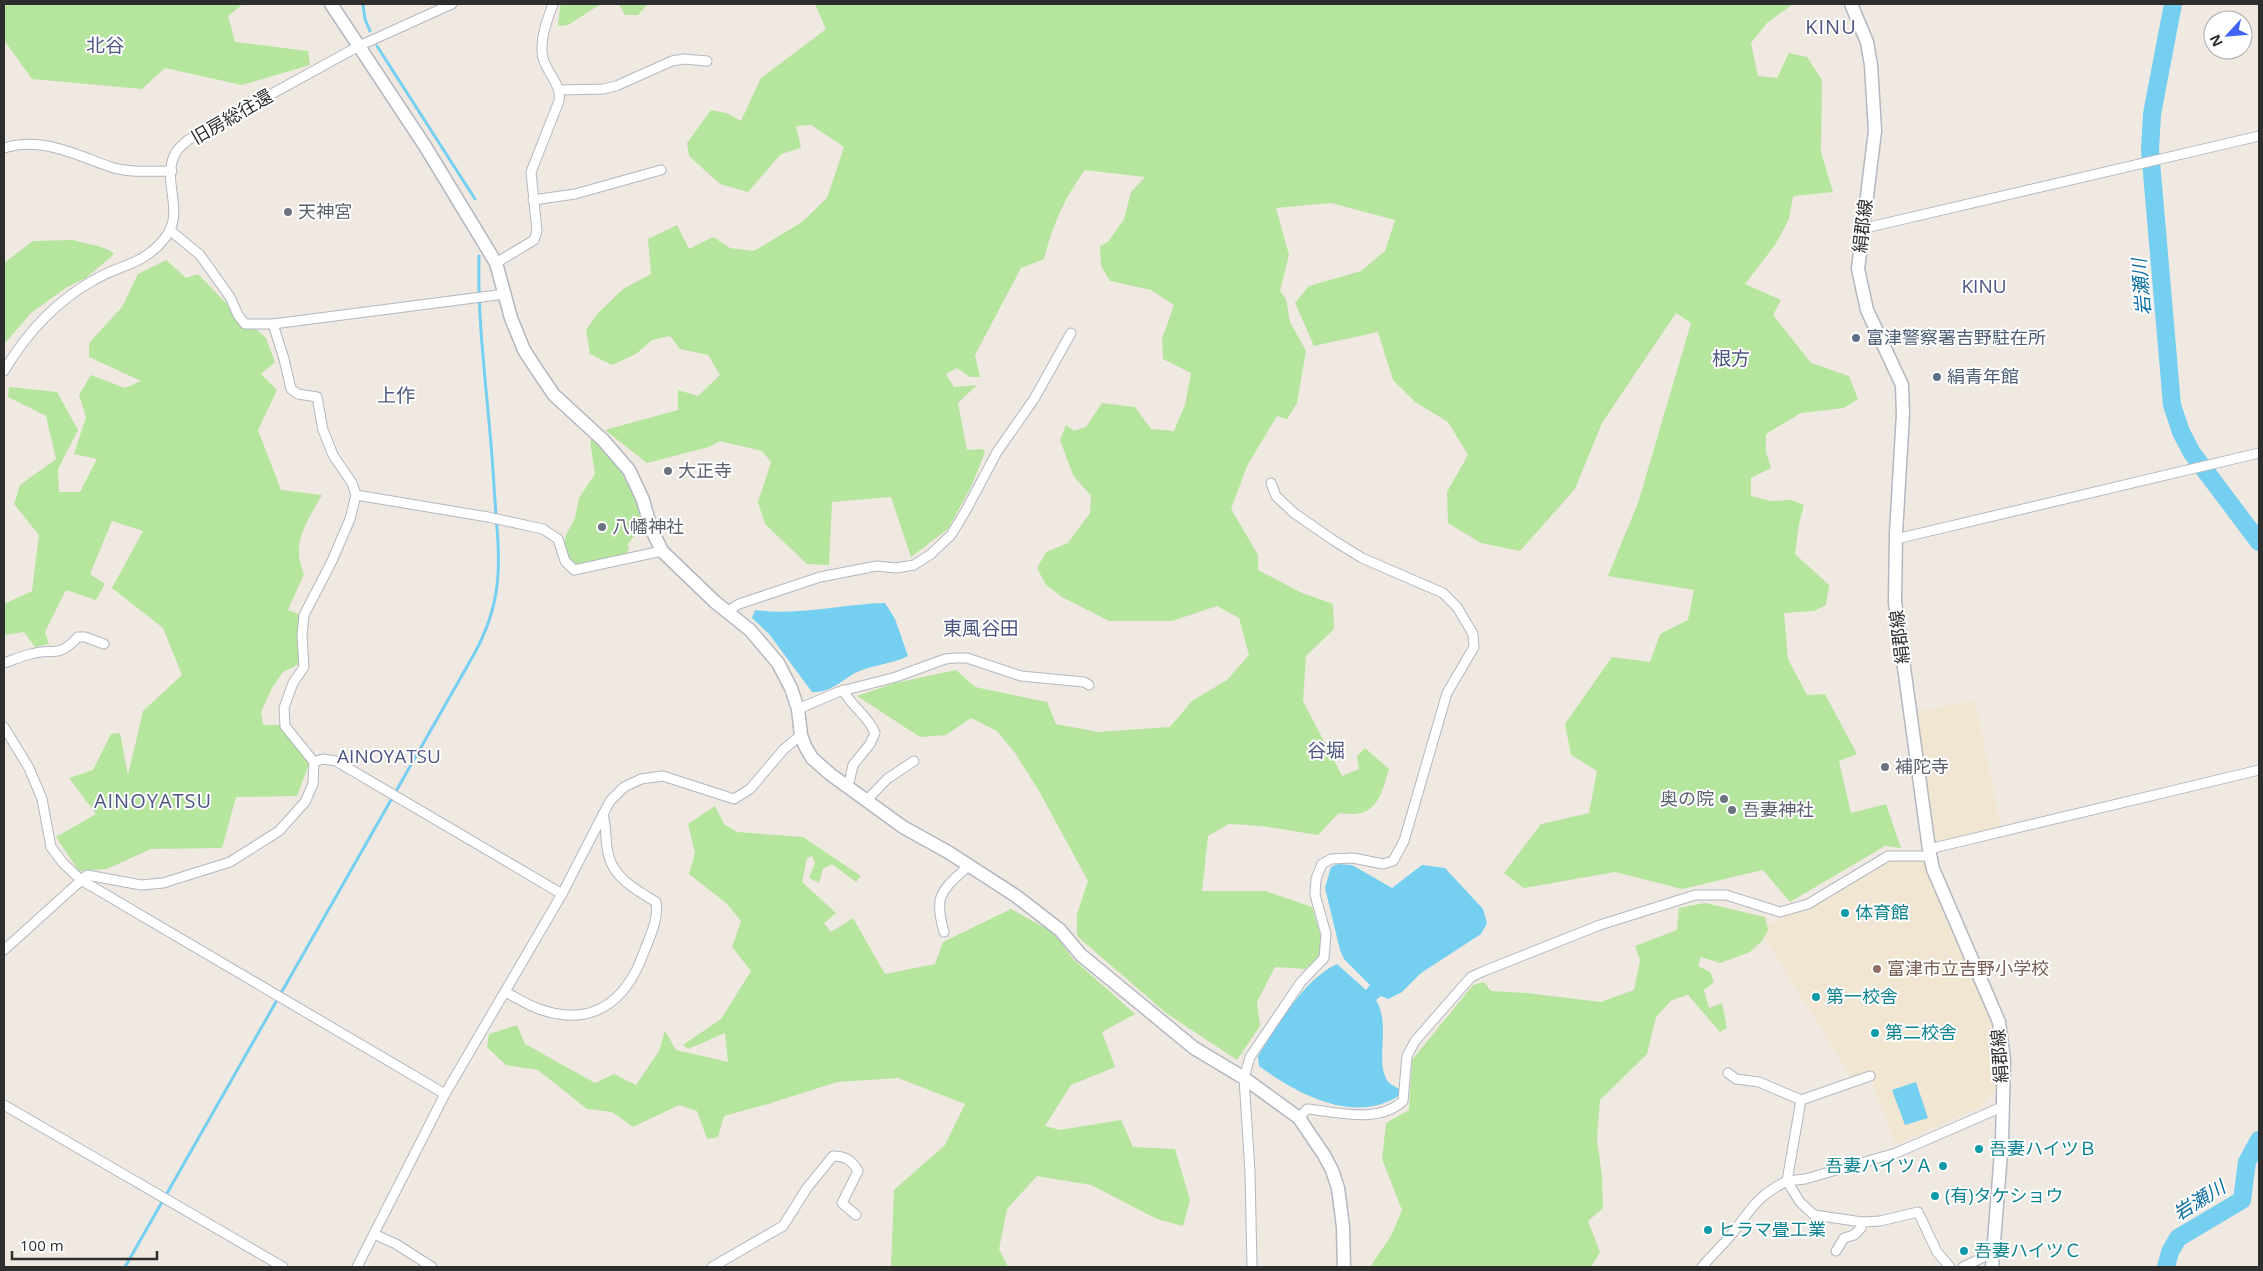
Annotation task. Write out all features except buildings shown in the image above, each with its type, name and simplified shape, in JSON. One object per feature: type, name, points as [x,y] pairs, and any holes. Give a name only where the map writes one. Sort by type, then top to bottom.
[{"type":"street","points":[[331,4],[425,146],[496,263],[511,318],[524,350],[554,395],[603,440],[629,470],[644,500],[651,528],[662,551],[702,590],[750,630],[778,663],[792,688],[798,709],[802,736],[812,758],[902,827],[969,865],[1016,896],[1060,930],[1081,955],[1194,1048],[1244,1078],[1299,1118],[1324,1155],[1332,1170],[1338,1188],[1344,1267]]},
{"type":"street","name":"旧房総往還","points":[[171,231],[175,218],[170,178],[175,153],[188,140],[359,46],[452,4]]},
{"type":"street","points":[[496,263],[534,240],[538,231],[531,172],[559,101],[560,90],[543,58],[544,35],[553,4]]},
{"type":"street","name":"絹郡線","points":[[1851,4],[1867,42],[1871,65],[1875,131],[1861,229],[1858,269],[1867,310],[1902,385],[1903,414],[1896,539],[1895,602],[1929,852],[1933,869],[1999,1022],[2004,1060],[2002,1140],[1992,1267]]},
{"type":"street","points":[[560,90],[603,89],[616,86],[672,61],[684,59],[707,60]]},
{"type":"street","points":[[1861,229],[2259,136]]},
{"type":"street","points":[[4,148],[27,144],[48,146],[78,153],[116,168],[143,172],[172,171]]},
{"type":"street","points":[[533,200],[575,194],[661,170]]},
{"type":"street","points":[[4,371],[40,321],[65,300],[95,279],[146,257],[171,231],[200,254],[230,297],[238,315],[245,324],[272,324],[505,294]]},
{"type":"street","points":[[4,950],[87,875],[141,885],[163,883],[230,862],[279,831],[305,802],[313,784],[314,762],[285,726],[284,708],[293,684],[304,667],[302,636],[304,615],[332,561],[350,519],[356,494],[334,455],[323,430],[318,397],[298,394],[291,389],[284,359],[272,324]]},
{"type":"street","points":[[728,611],[739,604],[820,577],[877,566],[896,568],[914,565],[931,554],[951,535],[997,452],[1034,399],[1071,334]]},
{"type":"street","points":[[1896,539],[2259,453]]},
{"type":"street","points":[[1252,1267],[1250,1172],[1244,1078],[1250,1057],[1301,982],[1324,958],[1326,934],[1315,895],[1316,879],[1322,864],[1331,859],[1353,858],[1383,864],[1393,862],[1404,841],[1447,694],[1474,647],[1474,634],[1457,608],[1443,593],[1362,558],[1348,549],[1294,513],[1276,496],[1272,483]]},
{"type":"street","points":[[356,494],[488,517],[543,529],[558,539],[565,561],[574,570],[662,551]]},
{"type":"street","points":[[4,663],[32,653],[59,652],[68,648],[78,637],[85,637],[104,644]]},
{"type":"street","points":[[798,709],[843,690],[896,677],[945,659],[956,658],[967,658],[1021,676],[1084,682],[1089,685]]},
{"type":"street","points":[[843,690],[850,703],[866,718],[875,733],[870,744],[853,765],[848,787]]},
{"type":"street","points":[[4,727],[29,768],[42,799],[51,847],[63,863],[80,880],[445,1094]]},
{"type":"street","points":[[357,1267],[445,1094],[562,894],[610,801],[624,787],[641,779],[663,776],[734,799],[750,789],[784,749],[802,736]]},
{"type":"street","points":[[314,762],[323,759],[336,761],[562,894]]},
{"type":"street","points":[[866,801],[887,778],[914,761]]},
{"type":"street","points":[[1299,1118],[1307,1109],[1373,1116],[1398,1106],[1403,1101],[1407,1056],[1415,1041],[1470,977],[1600,924],[1695,895],[1726,895],[1780,912],[1808,904],[1888,856],[1929,852],[2259,770]]},
{"type":"street","points":[[505,992],[539,1009],[570,1015],[587,1014],[601,1010],[623,992],[641,961],[658,914],[656,902],[637,891],[618,875],[609,857],[607,830],[603,814]]},
{"type":"street","points":[[944,932],[938,911],[939,900],[943,891],[969,865]]},
{"type":"street","points":[[1728,1073],[1736,1078],[1759,1082],[1801,1100],[1870,1076]]},
{"type":"street","points":[[1801,1100],[1787,1181],[1800,1202],[1814,1215],[1862,1222],[1880,1221],[1918,1212],[1937,1252],[1950,1267]]},
{"type":"street","points":[[4,1105],[283,1267]]},
{"type":"street","points":[[1702,1267],[1732,1234],[1749,1209],[1763,1195],[1787,1181],[1805,1179],[1896,1152],[2002,1107]]},
{"type":"street","points":[[712,1267],[783,1226],[807,1188],[833,1156],[845,1157],[854,1163],[858,1171],[842,1203],[856,1215]]},
{"type":"street","points":[[1836,1251],[1844,1238],[1854,1235],[1861,1228],[1862,1222]]},
{"type":"street","points":[[374,1234],[396,1244],[432,1267]]},
{"type":"street","points":[[1963,1267],[1992,1253]]},
{"type":"shaded area","points":[[1975,701],[2001,826],[1936,842],[1932,841],[1916,711]]},
{"type":"shaded area","name":"富津市立吉野小学校","points":[[1892,859],[1924,862],[1990,1010],[1995,1031],[1998,1086],[1982,1106],[1895,1145],[1870,1076],[1854,1081],[1758,928],[1809,907]]},
{"type":"green space","points":[[4,4],[243,4],[228,16],[235,42],[308,51],[310,65],[242,85],[165,68],[142,89],[32,79],[4,40]]},
{"type":"green space","points":[[563,4],[601,4],[568,25],[558,26],[560,6]]},
{"type":"green space","points":[[619,4],[648,4],[638,15],[625,15]]},
{"type":"green space","points":[[815,4],[1793,4],[1767,23],[1751,43],[1758,76],[1777,78],[1789,53],[1807,57],[1822,80],[1821,152],[1833,192],[1793,196],[1789,219],[1775,245],[1745,284],[1781,300],[1773,315],[1811,363],[1849,376],[1858,399],[1844,408],[1801,413],[1766,434],[1766,452],[1771,468],[1751,478],[1751,496],[1771,501],[1791,500],[1804,505],[1795,554],[1829,585],[1826,605],[1814,611],[1784,613],[1788,659],[1807,695],[1825,694],[1857,754],[1839,761],[1851,813],[1886,804],[1901,848],[1885,846],[1790,902],[1763,870],[1682,889],[1615,872],[1524,888],[1504,873],[1541,824],[1589,813],[1597,771],[1571,755],[1565,724],[1612,657],[1650,662],[1660,634],[1688,620],[1694,590],[1608,576],[1638,503],[1691,323],[1676,313],[1602,423],[1575,489],[1520,551],[1481,543],[1448,523],[1447,492],[1468,455],[1448,422],[1415,402],[1393,380],[1378,332],[1314,346],[1295,303],[1309,286],[1361,271],[1385,251],[1395,220],[1331,203],[1276,208],[1289,255],[1280,291],[1286,299],[1290,322],[1306,351],[1297,403],[1287,419],[1277,416],[1247,466],[1231,509],[1258,555],[1258,570],[1302,593],[1333,604],[1334,629],[1306,656],[1303,701],[1342,776],[1359,769],[1357,756],[1365,748],[1389,769],[1379,798],[1374,805],[1361,813],[1339,813],[1318,835],[1262,826],[1229,824],[1208,836],[1202,891],[1265,891],[1312,907],[1325,950],[1306,969],[1275,967],[1257,1002],[1260,1026],[1237,1060],[1166,1013],[1077,936],[1077,914],[1088,881],[1039,791],[1015,753],[997,731],[971,718],[946,735],[920,737],[857,696],[895,683],[956,670],[975,687],[1047,702],[1056,724],[1098,732],[1170,727],[1192,701],[1227,680],[1249,655],[1239,618],[1217,606],[1172,621],[1109,621],[1062,597],[1046,585],[1037,568],[1046,552],[1068,543],[1090,513],[1091,496],[1073,475],[1060,440],[1066,425],[1074,431],[1086,427],[1102,403],[1135,407],[1151,429],[1174,431],[1185,405],[1191,373],[1163,359],[1162,339],[1174,305],[1151,290],[1110,281],[1101,266],[1100,246],[1108,242],[1124,219],[1131,192],[1145,177],[1085,170],[1060,212],[1044,259],[1021,268],[975,355],[980,377],[970,377],[957,368],[946,374],[954,387],[977,385],[958,403],[967,450],[982,449],[985,452],[972,485],[948,529],[911,557],[891,497],[832,502],[829,565],[807,564],[765,524],[758,502],[771,462],[762,451],[720,441],[709,447],[647,463],[605,430],[678,410],[678,390],[698,396],[720,375],[708,355],[680,349],[670,336],[652,340],[636,354],[612,365],[590,354],[586,330],[598,313],[623,289],[651,274],[648,239],[677,225],[689,249],[713,237],[730,248],[754,251],[802,222],[827,198],[844,147],[811,125],[796,126],[801,148],[781,154],[748,192],[720,184],[689,156],[687,143],[711,110],[726,113],[741,121],[761,78],[826,29]]},
{"type":"green space","points":[[73,240],[101,247],[114,254],[86,278],[67,287],[31,313],[6,342],[4,341],[4,263],[33,241]]},
{"type":"green space","points":[[166,260],[186,278],[198,274],[226,303],[266,338],[275,362],[261,374],[277,390],[258,430],[281,490],[322,495],[302,533],[299,552],[304,574],[288,610],[301,615],[301,663],[283,672],[272,688],[261,712],[263,725],[281,725],[309,764],[297,796],[236,797],[222,848],[151,849],[107,869],[79,871],[56,837],[96,814],[69,778],[93,770],[111,734],[120,733],[128,775],[143,711],[182,675],[163,628],[112,588],[143,531],[112,521],[90,574],[105,584],[96,600],[66,590],[45,632],[49,644],[35,647],[24,632],[4,635],[4,604],[32,591],[39,535],[14,504],[20,485],[56,459],[46,416],[8,397],[9,387],[57,392],[78,430],[58,469],[59,492],[80,492],[97,459],[74,454],[86,417],[79,395],[91,375],[125,388],[141,381],[89,357],[89,343],[122,307],[138,274]]},
{"type":"green space","points":[[594,438],[616,462],[639,505],[643,524],[628,544],[629,549],[624,558],[578,565],[569,561],[563,548],[566,535],[575,518],[579,498],[595,474],[590,441]]},
{"type":"green space","points":[[715,806],[724,824],[737,832],[803,837],[861,876],[856,882],[832,864],[823,869],[819,883],[809,878],[815,863],[812,856],[807,858],[802,882],[836,913],[824,923],[831,932],[853,918],[885,974],[935,964],[943,942],[1011,909],[1054,933],[1073,959],[1135,1014],[1102,1032],[1115,1067],[1071,1085],[1045,1126],[1060,1130],[1121,1120],[1133,1147],[1175,1149],[1190,1200],[1183,1226],[1157,1219],[1091,1185],[1037,1176],[1007,1209],[999,1249],[1008,1267],[890,1267],[894,1190],[945,1145],[965,1104],[898,1078],[837,1082],[724,1116],[718,1137],[707,1139],[697,1111],[679,1105],[633,1127],[612,1112],[587,1109],[538,1070],[506,1065],[487,1047],[489,1034],[517,1025],[525,1044],[595,1083],[614,1074],[636,1085],[659,1051],[665,1031],[676,1050],[728,1062],[725,1033],[688,1049],[683,1045],[721,1019],[751,971],[732,947],[741,921],[726,903],[689,874],[695,853],[688,824]]},
{"type":"green space","points":[[1705,903],[1765,917],[1768,930],[1762,941],[1750,952],[1720,963],[1701,957],[1698,966],[1710,972],[1714,982],[1704,990],[1709,1008],[1722,1003],[1727,1028],[1720,1032],[1688,995],[1672,1000],[1656,1017],[1647,1054],[1600,1100],[1597,1139],[1602,1177],[1603,1208],[1588,1221],[1600,1252],[1591,1267],[1370,1267],[1391,1236],[1402,1210],[1382,1159],[1386,1123],[1409,1110],[1412,1060],[1473,985],[1484,982],[1491,991],[1601,1002],[1634,990],[1640,960],[1635,946],[1677,930],[1679,908]]},
{"type":"water","points":[[885,603],[895,619],[908,656],[862,670],[830,689],[818,692],[812,692],[769,634],[752,618],[755,610],[787,612]]},
{"type":"water","points":[[1338,864],[1352,865],[1392,888],[1422,865],[1445,868],[1483,909],[1487,923],[1481,934],[1421,973],[1402,992],[1388,999],[1381,996],[1376,1000],[1382,1020],[1382,1063],[1384,1072],[1388,1081],[1399,1089],[1399,1092],[1395,1098],[1372,1106],[1338,1105],[1321,1100],[1288,1085],[1259,1066],[1258,1056],[1292,1004],[1313,980],[1325,971],[1337,964],[1366,990],[1370,985],[1344,959],[1340,950],[1325,888],[1331,867]]},
{"type":"water","points":[[1916,1082],[1928,1118],[1905,1125],[1892,1090]]},
{"type":"waterway","points":[[363,4],[365,19],[370,31]]},
{"type":"waterway","name":"岩瀬川","points":[[2173,4],[2152,114],[2150,150],[2172,405],[2181,432],[2192,453],[2259,542]]},
{"type":"waterway","points":[[377,46],[475,199]]},
{"type":"waterway","points":[[125,1267],[473,656],[492,613],[498,572],[498,552],[480,313],[479,256]]},
{"type":"waterway","name":"岩瀬川","points":[[2166,1267],[2170,1252],[2178,1238],[2242,1200],[2247,1162],[2259,1140]]},
{"type":"place","name":"天神宮","points":[[288,212]]},
{"type":"place","name":"富津警察署吉野駐在所","points":[[1856,338]]},
{"type":"place","name":"絹青年館","points":[[1937,377]]},
{"type":"place","name":"大正寺","points":[[668,471]]},
{"type":"place","name":"八幡神社","points":[[602,527]]},
{"type":"place","name":"補陀寺","points":[[1885,767]]},
{"type":"place","name":"奥の院","points":[[1724,799]]},
{"type":"place","name":"吾妻神社","points":[[1732,810]]},
{"type":"place","name":"体育館","points":[[1845,913]]},
{"type":"place","name":"富津市立吉野小学校","points":[[1877,969]]},
{"type":"place","name":"第一校舎","points":[[1816,997]]},
{"type":"place","name":"第二校舎","points":[[1875,1033]]},
{"type":"place","name":"吾妻ハイツＢ","points":[[1979,1149]]},
{"type":"place","name":"吾妻ハイツＡ","points":[[1943,1166]]},
{"type":"place","name":"(有)タケショウ","points":[[1935,1196]]},
{"type":"place","name":"ヒラマ畳工業","points":[[1708,1230]]},
{"type":"place","name":"吾妻ハイツＣ","points":[[1964,1251]]},
{"type":"district","name":"KINU","points":[[1831,27]]},
{"type":"district","name":"北谷","points":[[105,45]]},
{"type":"district","name":"KINU","points":[[1984,286]]},
{"type":"district","name":"根方","points":[[1731,358]]},
{"type":"district","name":"上作","points":[[396,395]]},
{"type":"district","name":"東風谷田","points":[[981,628]]},
{"type":"district","name":"谷堀","points":[[1326,750]]},
{"type":"district","name":"AINOYATSU","points":[[389,756]]},
{"type":"district","name":"AINOYATSU","points":[[153,801]]}]
